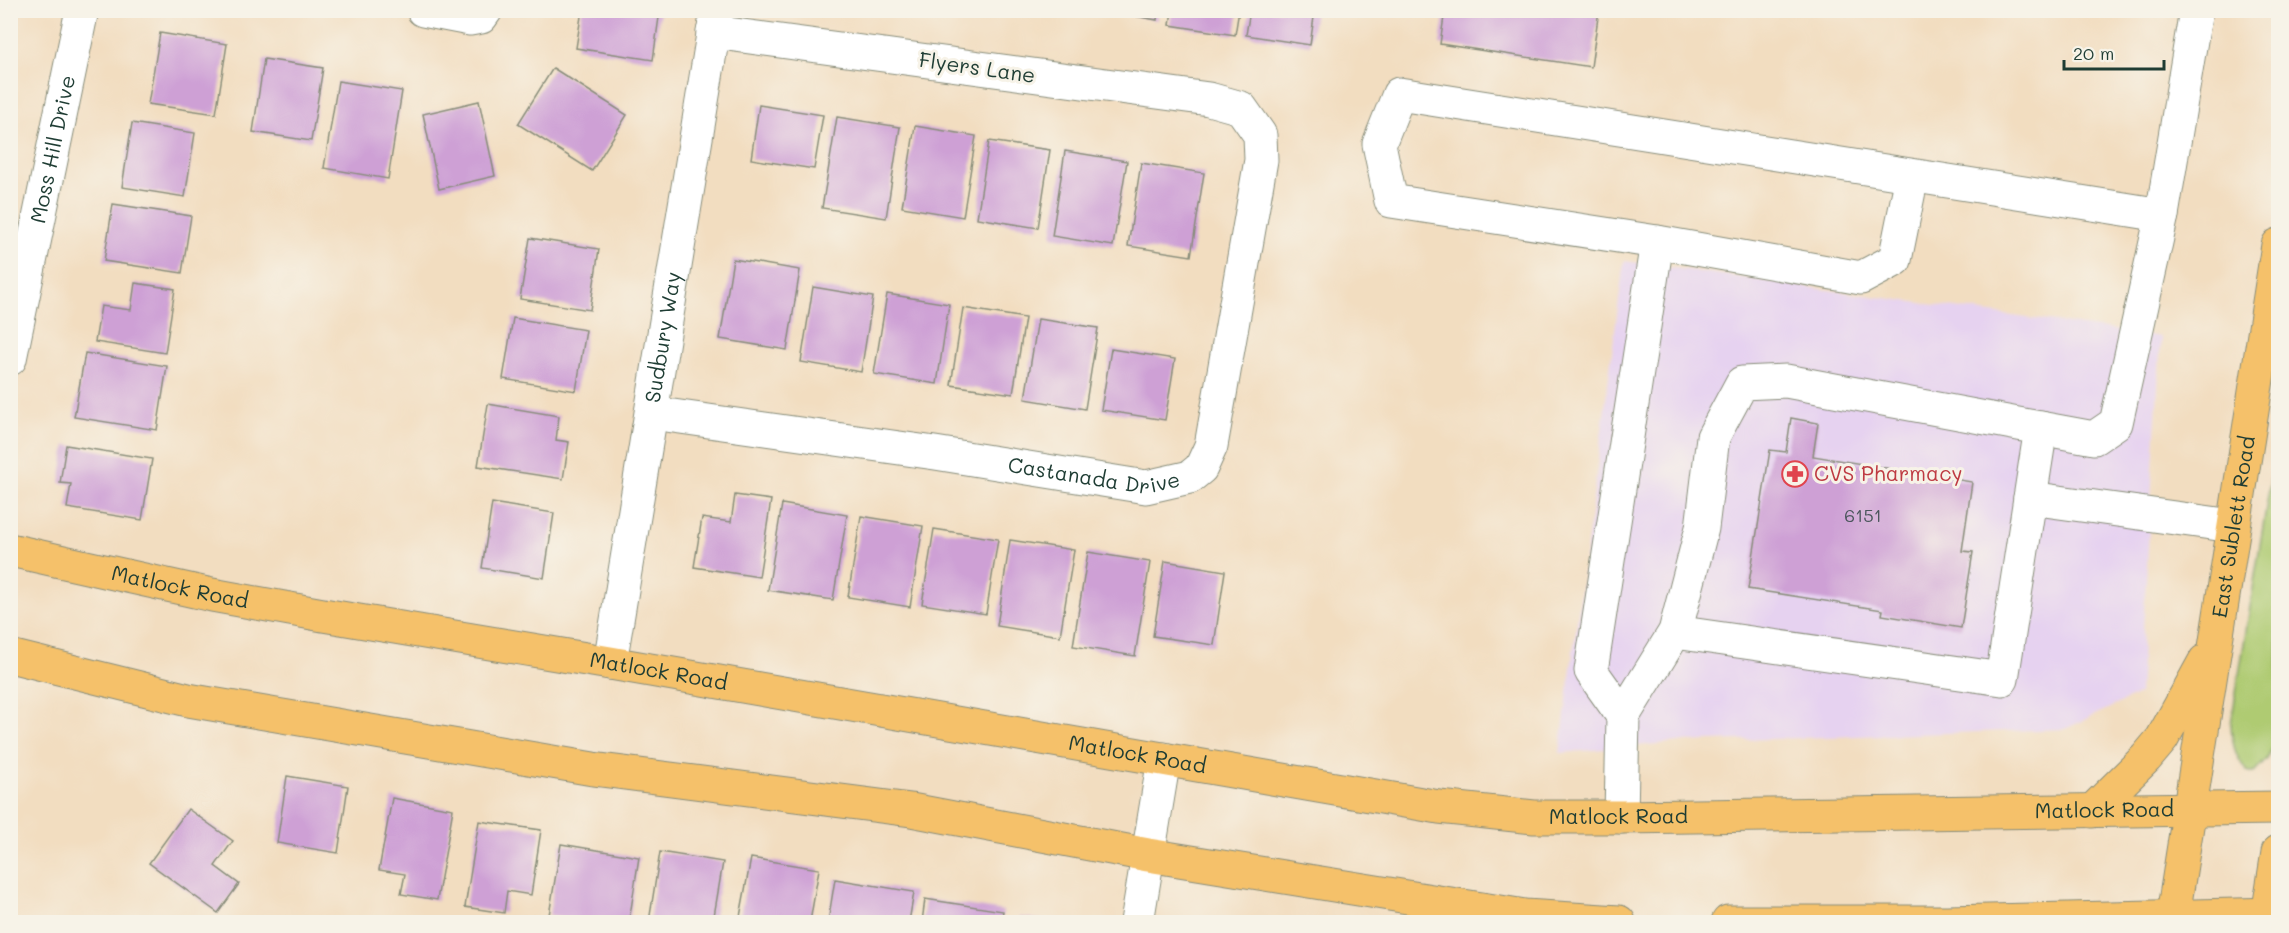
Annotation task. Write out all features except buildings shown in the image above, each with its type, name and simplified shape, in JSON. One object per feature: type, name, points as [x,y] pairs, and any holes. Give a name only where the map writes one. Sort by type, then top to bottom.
[{"type":"main road","name":"East Sublett Road","points":[[2172,920],[2278,245]]},
{"type":"main road","name":"Matlock Road","points":[[10,550],[212,595],[1440,807],[1534,817],[2191,810],[2278,807]]},
{"type":"main road","points":[[2092,811],[2162,739],[2214,644]]},
{"type":"main road","points":[[10,656],[188,700],[292,719],[594,769],[911,810],[1470,915],[1618,922]]},
{"type":"main road","points":[[1728,922],[1986,922],[2271,917],[2278,852]]},
{"type":"street","name":"Moss Hill Drive","points":[[10,359],[82,10]]},
{"type":"street","points":[[423,10],[470,19],[482,18],[486,10]]},
{"type":"street","points":[[1621,817],[1623,716],[1675,632],[1702,528],[1713,437],[1742,383],[1785,381],[2094,438],[2116,423],[2162,215],[2196,10]]},
{"type":"street","name":"Flyers Lane","points":[[715,21],[1209,99],[1241,108]]},
{"type":"street","name":"Sudbury Way","points":[[610,663],[715,21]]},
{"type":"street","points":[[1912,176],[1895,260],[1861,278],[1657,242],[1391,201],[1379,144],[1399,94],[2162,215]]},
{"type":"street","name":"Castanada Drive","points":[[652,413],[923,451],[1146,486],[1190,477],[1201,468],[1211,446],[1261,160],[1260,135],[1241,108]]},
{"type":"street","points":[[1623,716],[1591,671],[1657,242]]},
{"type":"street","points":[[1675,632],[2002,679],[2030,498],[2037,428]]},
{"type":"street","points":[[2030,498],[2233,526]]},
{"type":"street","points":[[1137,922],[1164,759]]},
{"type":"shaded area","points":[[1624,261],[2161,337],[2139,694],[2065,729],[1679,742],[1560,753]]},
{"type":"green space","points":[[2278,434],[2278,737],[2267,759],[2254,773],[2247,771],[2237,755],[2233,744],[2231,724]]},
{"type":"place","name":"CVS Pharmacy","points":[[1795,474]]}]
